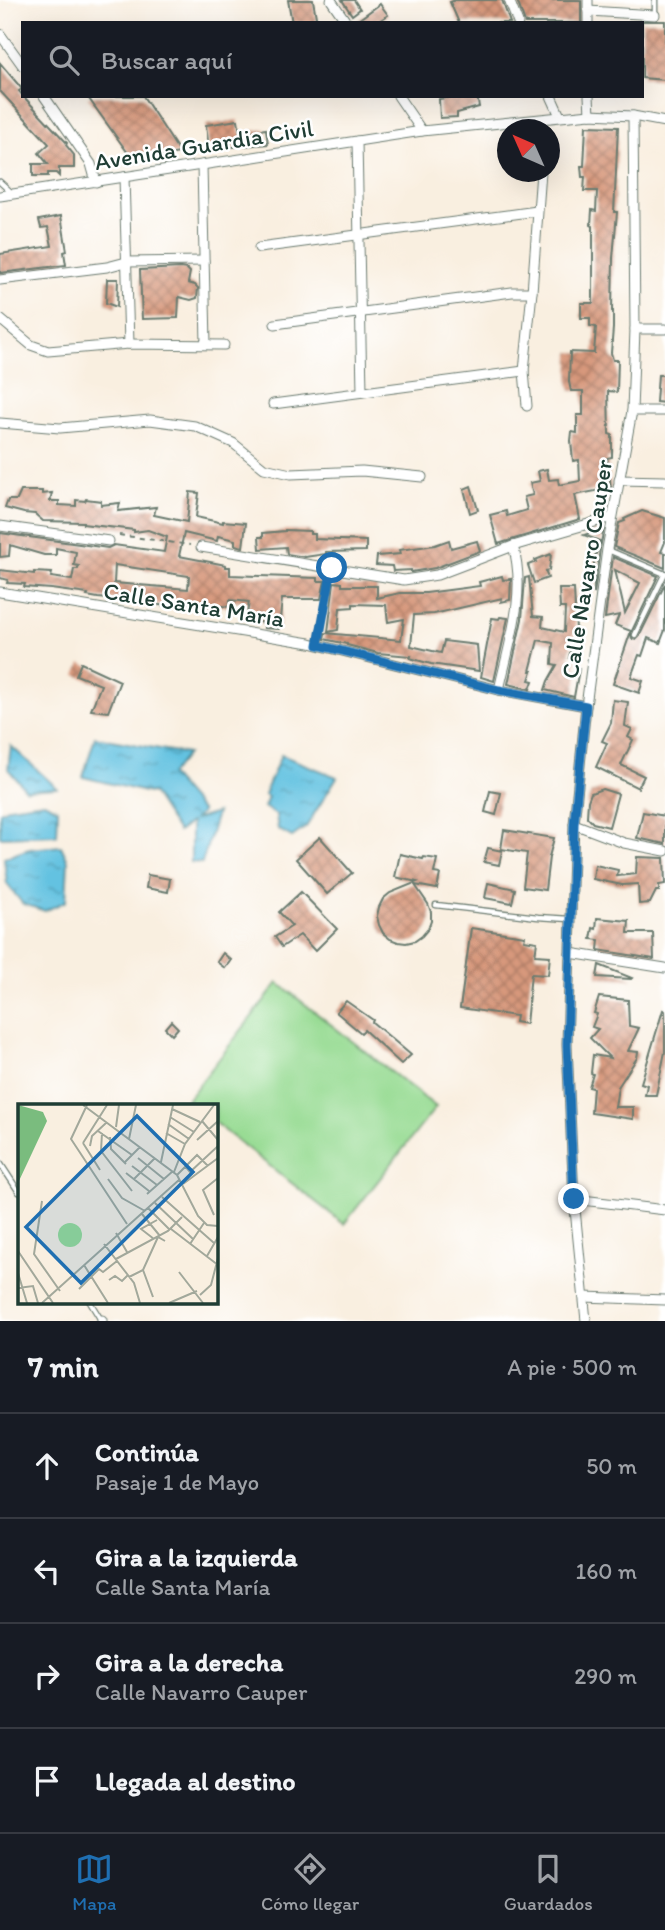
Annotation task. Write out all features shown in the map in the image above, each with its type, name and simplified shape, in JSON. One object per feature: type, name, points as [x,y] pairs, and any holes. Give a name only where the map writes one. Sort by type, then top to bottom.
[{"type":"street","points":[[331,0],[346,21]]},
{"type":"street","points":[[509,0],[517,21]]},
{"type":"street","points":[[588,0],[588,21]]},
{"type":"street","points":[[588,11],[655,15]]},
{"type":"street","points":[[0,34],[21,63]]},
{"type":"street","points":[[45,98],[91,164],[96,181]]},
{"type":"street","points":[[399,98],[422,131]]},
{"type":"street","points":[[552,98],[560,116]]},
{"type":"street","points":[[589,98],[590,114]]},
{"type":"street","name":"Avenida Guardia Civil","points":[[0,196],[422,131],[546,117],[590,114],[633,116],[665,122]]},
{"type":"street","name":"Calle Navarro Cauper","points":[[586,1321],[574,1199],[567,1045],[574,824],[586,706],[607,549],[632,411],[635,329],[633,116]]},
{"type":"street","points":[[357,141],[362,392]]},
{"type":"street","points":[[202,165],[206,344]]},
{"type":"street","points":[[124,177],[129,344]]},
{"type":"street","points":[[527,406],[524,371],[540,182]]},
{"type":"street","points":[[259,248],[537,211]]},
{"type":"street","points":[[0,280],[126,262],[204,261]]},
{"type":"street","points":[[275,324],[512,292],[532,292]]},
{"type":"street","points":[[0,319],[31,345],[48,351],[129,344],[224,345]]},
{"type":"street","points":[[635,329],[665,329]]},
{"type":"street","points":[[273,404],[524,371]]},
{"type":"street","points":[[632,411],[665,411]]},
{"type":"street","points":[[0,423],[60,428],[150,420],[195,426],[233,443],[264,468],[292,474],[362,471],[422,477]]},
{"type":"street","points":[[619,480],[665,481]]},
{"type":"street","points":[[201,547],[404,580],[437,575],[513,547],[612,517]]},
{"type":"street","points":[[0,526],[108,541]]},
{"type":"street","points":[[499,690],[515,618],[517,561],[513,547]]},
{"type":"street","name":"Calle Santa María","points":[[0,592],[318,645],[499,690],[586,706]]},
{"type":"street","points":[[574,824],[624,843],[665,851]]},
{"type":"street","points":[[570,953],[665,968]]},
{"type":"street","points":[[574,1199],[665,1209]]},
{"type":"street","points":[[584,1297],[665,1300]]},
{"type":"lane","points":[[655,15],[656,0]]},
{"type":"lane","points":[[0,182],[12,193]]},
{"type":"lane","points":[[607,549],[665,574],[635,635]]},
{"type":"lane","points":[[318,645],[332,568]]},
{"type":"lane","points":[[436,905],[571,919]]},
{"type":"lane","points":[[0,1163],[18,1190]]},
{"type":"lane","points":[[91,1304],[102,1321]]},
{"type":"green space","points":[[278,983],[436,1107],[344,1224],[217,1125],[217,1104],[192,1104],[187,1100]]},
{"type":"water","points":[[95,737],[187,754],[170,775],[202,812],[193,820],[217,813],[202,863],[191,862],[191,822],[178,832],[153,794],[83,777]]},
{"type":"water","points":[[11,746],[57,788],[26,790],[8,769]]},
{"type":"water","points":[[281,755],[337,777],[306,827],[292,837],[278,829],[276,815],[264,807],[268,797],[264,795]]},
{"type":"water","points":[[44,802],[58,809],[57,835],[0,836],[0,812],[9,807]]},
{"type":"water","points":[[61,846],[68,861],[66,901],[45,911],[23,904],[7,884],[4,858],[29,849]]},
{"type":"building","points":[[288,0],[313,0],[317,21],[292,21]]},
{"type":"building","points":[[342,0],[354,0],[360,9],[352,15]]},
{"type":"building","points":[[502,0],[509,21],[458,21],[450,2]]},
{"type":"building","points":[[517,0],[581,0],[581,21],[524,21]]},
{"type":"building","points":[[380,4],[388,15],[379,21],[357,21]]},
{"type":"building","points":[[644,21],[665,21],[665,80],[644,78]]},
{"type":"building","points":[[0,63],[21,88],[21,98],[25,98],[67,143],[74,155],[74,168],[59,168],[59,176],[56,173],[48,173],[48,176],[33,176],[33,164],[48,164],[39,153],[49,144],[0,91]]},
{"type":"building","points":[[88,98],[144,98],[180,153],[133,160]]},
{"type":"building","points":[[477,98],[479,107],[457,113],[457,117],[440,118],[439,99]]},
{"type":"building","points":[[238,120],[240,133],[266,129],[268,144],[209,149],[206,125]]},
{"type":"building","points":[[586,126],[618,127],[611,353],[613,360],[618,360],[617,392],[608,391],[612,457],[607,458],[611,488],[575,495],[580,519],[498,544],[490,515],[506,511],[507,516],[527,510],[524,497],[533,495],[530,483],[540,481],[538,471],[547,469],[549,480],[558,479],[559,485],[580,481],[579,460],[573,461],[571,441],[572,432],[577,433],[577,415],[583,415],[583,391],[571,391],[570,352],[594,353],[596,327],[590,326],[590,318],[581,318],[581,303],[593,303],[591,225],[592,210],[596,211],[597,191],[584,191],[585,177],[582,177],[581,166],[584,166]]},
{"type":"building","points":[[61,216],[67,251],[64,252],[66,265],[0,273],[0,254],[52,246],[48,227],[41,228],[39,220]]},
{"type":"building","points":[[180,268],[190,272],[188,283],[198,288],[197,298],[191,300],[179,297],[178,318],[142,319],[140,270]]},
{"type":"building","points":[[107,279],[118,279],[117,307],[106,303]]},
{"type":"building","points":[[658,375],[665,375],[665,403],[656,402]]},
{"type":"building","points":[[471,486],[478,510],[470,513],[464,489]]},
{"type":"building","points":[[21,491],[42,491],[42,494],[52,493],[50,501],[59,501],[59,505],[76,506],[76,500],[86,499],[101,501],[101,505],[120,503],[118,511],[156,507],[154,515],[187,522],[190,492],[199,493],[196,517],[223,523],[246,523],[243,547],[235,545],[235,540],[218,536],[217,541],[184,533],[179,556],[226,565],[230,567],[230,575],[318,578],[318,581],[325,581],[321,599],[282,599],[279,629],[264,628],[265,623],[246,620],[249,602],[230,600],[229,607],[172,600],[171,606],[98,598],[87,596],[88,594],[7,583],[8,580],[0,578],[0,570],[52,573],[51,577],[72,580],[74,569],[79,566],[74,565],[76,552],[56,548],[56,555],[44,555],[10,545],[9,556],[0,557],[0,533],[108,548],[114,545],[164,552],[167,537],[148,530],[134,532],[83,522],[43,521],[35,514],[5,508],[8,500],[17,500]],"holes":[[[115,565],[189,576],[188,589],[114,583]]]},
{"type":"building","points":[[642,511],[665,518],[665,542],[661,552],[665,553],[665,568],[614,547],[619,523]]},
{"type":"building","points":[[604,528],[594,594],[594,560],[600,541],[584,535]]},
{"type":"building","points":[[310,531],[310,534],[315,534],[315,539],[366,541],[366,551],[326,552],[305,557],[287,554],[286,547],[260,549],[259,537],[263,537],[263,533]]},
{"type":"building","points":[[449,540],[451,548],[477,541],[480,551],[435,568],[411,572],[393,571],[392,566],[376,565],[377,556],[400,554],[399,550],[435,545]]},
{"type":"building","points":[[551,554],[549,570],[545,571],[548,578],[534,583],[528,565]]},
{"type":"building","points":[[613,557],[658,576],[631,633],[632,639],[639,637],[665,584],[665,630],[660,643],[648,638],[631,677],[643,681],[639,693],[613,684],[631,631],[615,625],[619,615],[605,618]],"holes":[[[615,570],[640,583],[625,613]]]},
{"type":"building","points":[[502,576],[503,580],[511,579],[510,600],[501,602],[502,598],[434,614],[414,615],[411,646],[441,653],[444,641],[477,645],[479,671],[431,664],[410,658],[411,656],[378,653],[324,639],[325,633],[401,640],[404,619],[388,622],[386,605],[353,604],[353,607],[340,608],[338,630],[328,632],[334,582],[342,583],[342,586],[377,586],[377,598],[400,593],[426,593],[480,586],[479,582]]},
{"type":"building","points":[[529,577],[533,616],[543,617],[542,627],[564,632],[565,608],[560,608],[559,589],[574,589],[576,630],[569,658],[577,659],[576,668],[579,669],[574,697],[545,690],[557,665],[552,664],[553,643],[538,640],[530,671],[529,680],[533,681],[530,689],[508,684],[522,619],[525,578]]},
{"type":"building","points":[[492,618],[508,618],[494,681],[481,677]]},
{"type":"building","points":[[81,663],[120,681],[108,712],[91,710],[101,685],[76,675]]},
{"type":"building","points":[[613,700],[628,702],[625,726],[632,729],[628,737],[633,740],[621,765],[644,776],[638,788],[596,767],[607,743],[602,741],[611,723]]},
{"type":"building","points":[[602,789],[618,794],[609,827],[593,823],[587,817],[591,793]]},
{"type":"building","points":[[490,791],[501,793],[496,815],[485,812]]},
{"type":"building","points":[[643,812],[665,816],[665,844],[637,838]]},
{"type":"building","points":[[504,830],[554,838],[545,890],[523,887],[527,853],[501,849]]},
{"type":"building","points":[[320,837],[352,873],[327,894],[296,859]]},
{"type":"building","points":[[488,848],[502,851],[499,865],[484,862]]},
{"type":"building","points":[[400,854],[437,859],[434,873],[440,874],[437,889],[415,885],[428,904],[431,921],[422,936],[406,943],[390,939],[383,933],[377,916],[383,899],[390,893],[417,882],[395,877]]},
{"type":"building","points":[[637,857],[664,858],[665,884],[659,885],[659,891],[656,891],[650,903],[639,904],[638,884],[622,885],[593,879],[595,865],[618,870],[617,876],[636,874]]},
{"type":"building","points":[[148,875],[170,879],[168,892],[146,888]]},
{"type":"building","points":[[488,883],[515,889],[512,903],[485,898]]},
{"type":"building","points":[[301,892],[337,929],[315,951],[300,935],[282,947],[275,937],[292,926],[279,912]]},
{"type":"building","points":[[597,918],[629,921],[628,933],[653,933],[654,959],[598,950],[599,940],[591,939]]},
{"type":"building","points":[[471,928],[525,936],[524,940],[537,942],[535,955],[550,956],[548,975],[531,974],[526,1024],[515,1022],[516,1016],[460,1008]]},
{"type":"building","points":[[223,953],[231,960],[225,968],[217,962]]},
{"type":"building","points":[[599,965],[632,978],[597,977]]},
{"type":"building","points":[[599,997],[628,1000],[629,1026],[639,1028],[628,1051],[638,1052],[637,1058],[618,1087],[615,1107],[633,1107],[633,1119],[591,1113],[593,1088],[589,1087],[593,1074],[593,1055],[610,1058],[590,1038],[598,1029],[592,1027]]},
{"type":"building","points":[[346,1001],[373,1020],[372,1022],[411,1055],[401,1064],[364,1030],[361,1033],[336,1012]]},
{"type":"building","points":[[663,1010],[665,1052],[656,1095],[645,1095],[647,1085],[641,1083]]},
{"type":"building","points":[[171,1021],[178,1028],[172,1035],[165,1028]]},
{"type":"route","points":[[332,568],[318,645],[499,690],[586,706],[574,824],[567,1045],[574,1199]]}]
